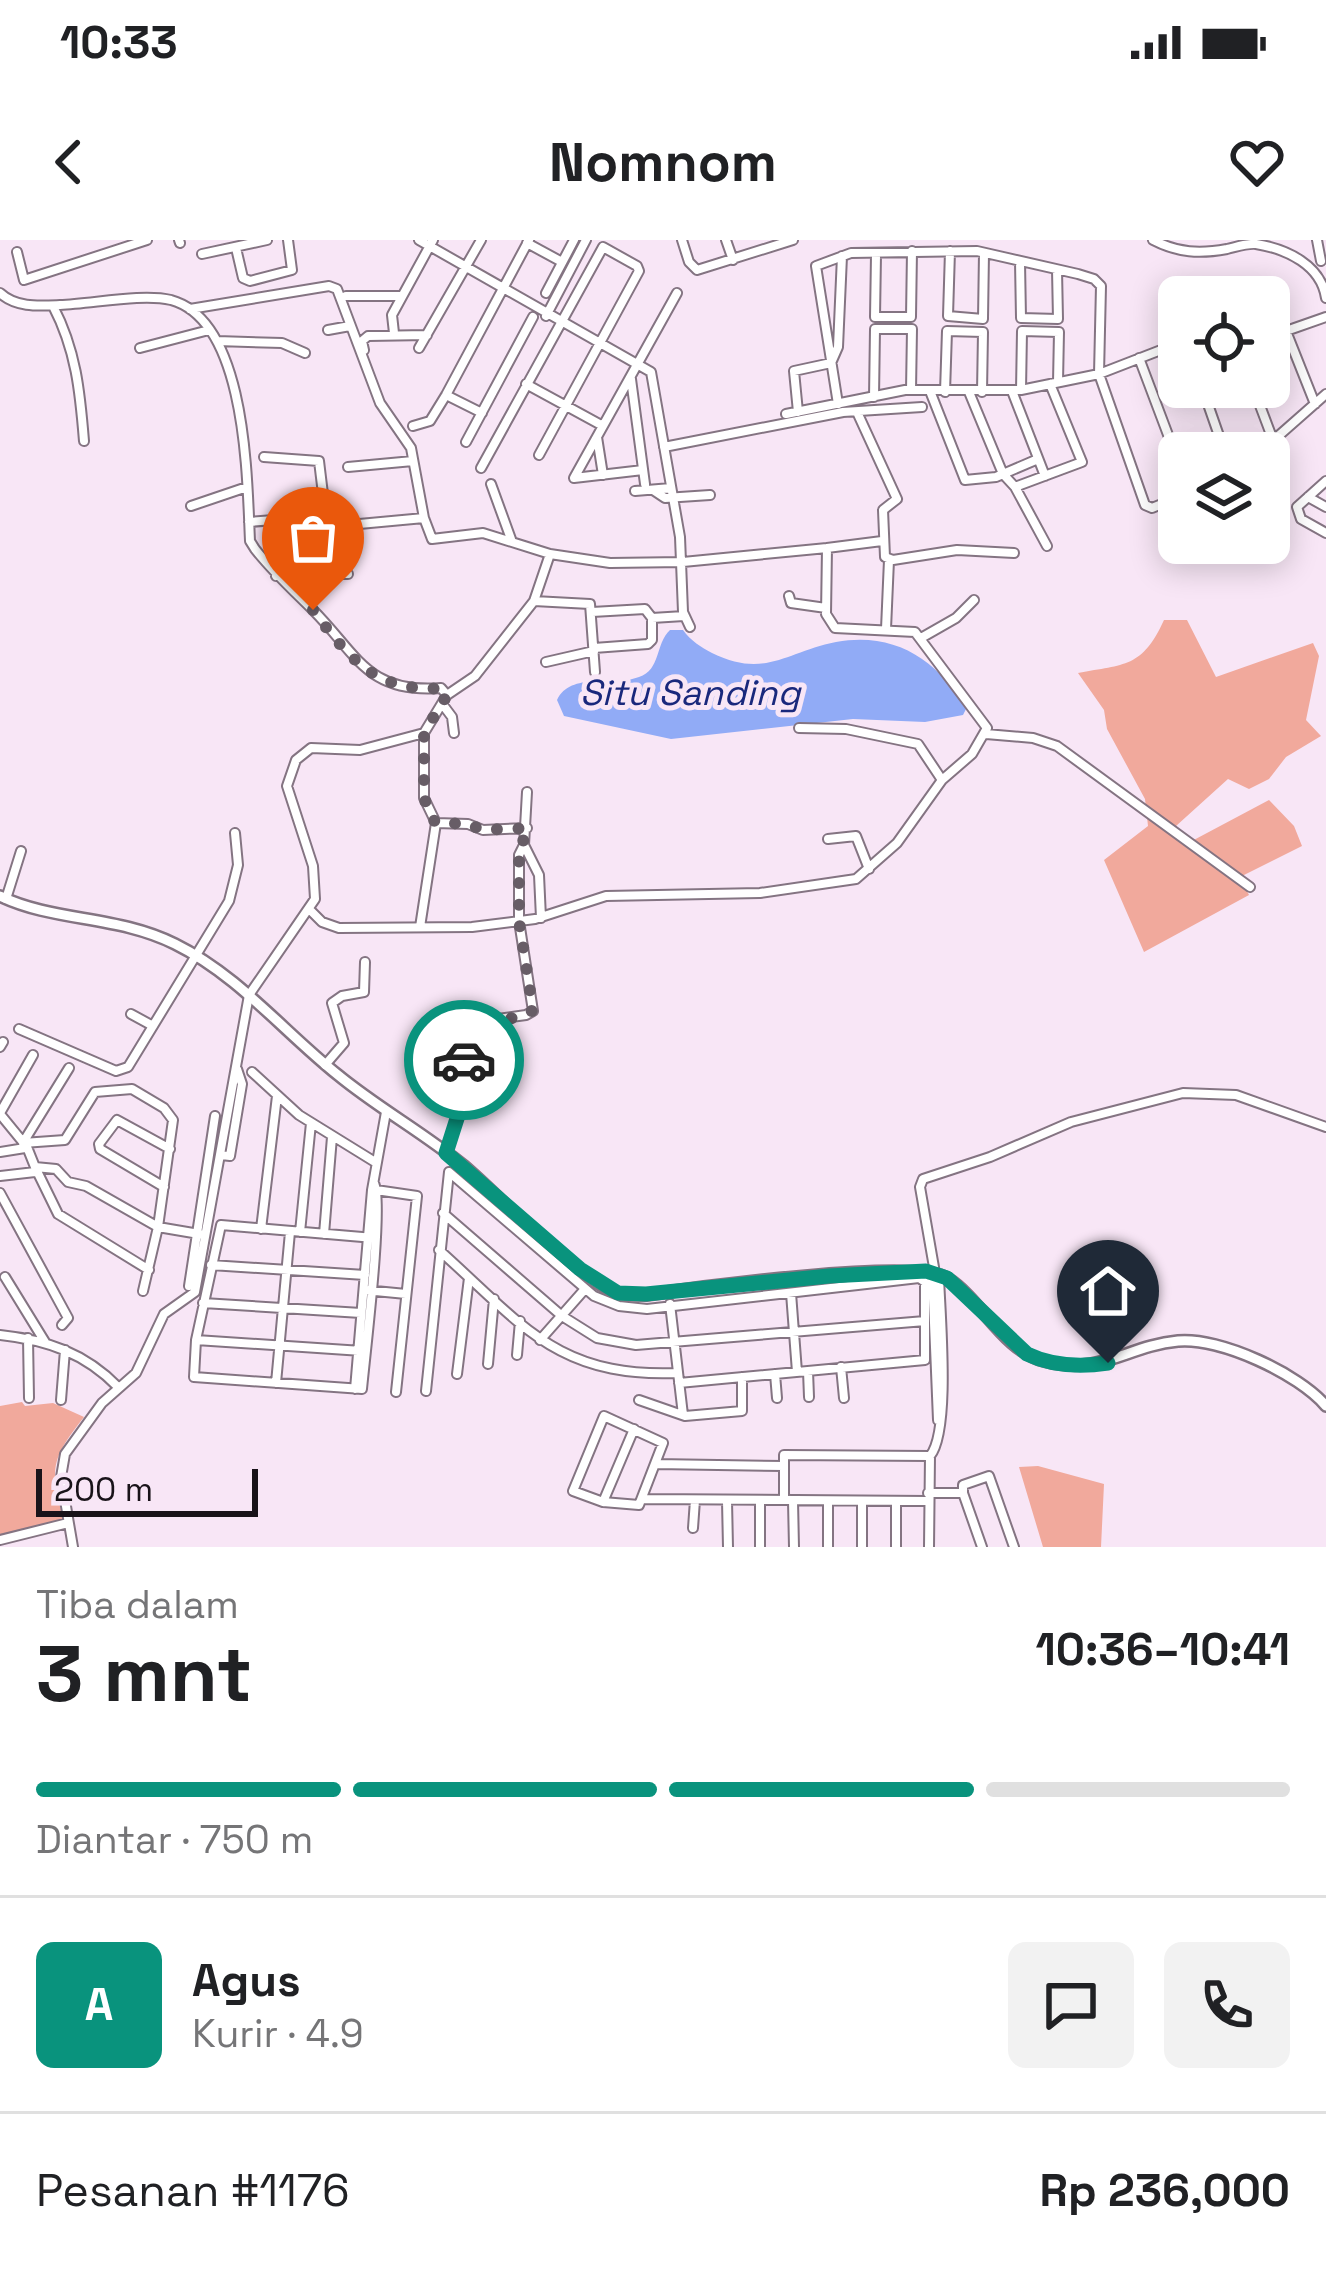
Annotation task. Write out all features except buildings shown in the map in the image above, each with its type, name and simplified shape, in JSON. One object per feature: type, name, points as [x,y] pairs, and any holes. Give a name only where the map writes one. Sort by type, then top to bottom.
[{"type":"street","points":[[24,280],[147,240]]},
{"type":"street","points":[[215,240],[218,251]]},
{"type":"street","points":[[202,254],[268,240]]},
{"type":"street","points":[[236,248],[243,278],[250,281],[292,269],[288,240]]},
{"type":"street","points":[[419,240],[653,376],[683,562],[684,616],[690,627]]},
{"type":"street","points":[[419,348],[481,240]]},
{"type":"street","points":[[546,293],[574,240]]},
{"type":"street","points":[[547,316],[586,240]]},
{"type":"street","points":[[682,240],[694,269],[793,240]]},
{"type":"street","points":[[726,240],[733,260]]},
{"type":"street","points":[[1154,240],[1176,250],[1205,253],[1255,242],[1311,266],[1326,298]]},
{"type":"street","points":[[1317,240],[1321,261]]},
{"type":"street","points":[[413,426],[430,421],[528,242],[562,262]]},
{"type":"street","points":[[392,315],[431,243]]},
{"type":"street","points":[[481,468],[603,247],[638,266],[639,271],[539,455]]},
{"type":"street","points":[[950,250],[948,316],[983,319],[984,253]]},
{"type":"street","points":[[838,404],[816,266],[842,256],[950,250],[984,253],[1094,279],[1101,286],[1099,374],[1145,505],[1158,505]]},
{"type":"street","points":[[876,254],[874,316],[911,317],[912,251]]},
{"type":"street","points":[[17,252],[26,292]]},
{"type":"street","points":[[831,363],[838,346],[842,256]]},
{"type":"street","points":[[1020,262],[1022,318],[1058,320],[1057,270]]},
{"type":"street","points":[[0,293],[14,303],[53,306],[158,298],[190,309],[329,286],[340,296],[380,403],[404,434],[424,518],[435,540],[483,533],[550,554],[597,562],[683,562],[882,542]]},
{"type":"street","points":[[643,470],[574,478],[677,293]]},
{"type":"street","points":[[346,296],[401,296]]},
{"type":"street","points":[[388,297],[394,333]]},
{"type":"street","points":[[53,306],[70,339],[80,382],[84,441]]},
{"type":"street","points":[[190,309],[217,341],[235,390],[252,545],[276,577],[372,674],[400,686],[441,688],[454,733]]},
{"type":"street","points":[[466,442],[533,317]]},
{"type":"street","points":[[1290,330],[1326,317]]},
{"type":"street","points":[[328,330],[350,326]]},
{"type":"street","points":[[874,397],[875,329],[912,329],[910,391]]},
{"type":"street","points":[[140,348],[209,330]]},
{"type":"street","points":[[945,392],[947,331],[983,332],[982,392]]},
{"type":"street","points":[[1015,487],[1045,476],[1082,462],[1054,383],[1059,332],[1022,332],[1017,390],[1045,476]]},
{"type":"street","points":[[375,379],[362,341],[394,333],[427,334]]},
{"type":"street","points":[[217,341],[282,343],[305,353]]},
{"type":"street","points":[[1290,342],[1315,404]]},
{"type":"street","points":[[786,414],[910,391],[1017,390],[1099,374],[1158,351]]},
{"type":"street","points":[[1139,358],[1167,432]]},
{"type":"street","points":[[798,412],[794,371],[831,363]]},
{"type":"street","points":[[632,379],[649,487],[660,497],[710,495]]},
{"type":"street","points":[[526,384],[603,426]]},
{"type":"street","points":[[930,392],[965,480],[1003,474],[1039,459]]},
{"type":"street","points":[[968,392],[1003,474],[1047,546]]},
{"type":"street","points":[[1282,432],[1326,394]]},
{"type":"street","points":[[446,395],[482,412]]},
{"type":"street","points":[[664,447],[857,412],[922,407]]},
{"type":"street","points":[[857,412],[897,499],[883,510],[883,554],[889,560],[886,629]]},
{"type":"street","points":[[597,437],[603,476]]},
{"type":"street","points":[[264,457],[319,460],[331,509],[328,527],[337,568],[340,574],[348,574]]},
{"type":"street","points":[[348,467],[413,461]]},
{"type":"street","points":[[1326,481],[1297,507],[1298,513],[1326,533]]},
{"type":"street","points":[[491,484],[511,540]]},
{"type":"street","points":[[191,506],[248,487]]},
{"type":"street","points":[[635,491],[649,487]]},
{"type":"street","points":[[1308,496],[1326,507]]},
{"type":"street","points":[[249,522],[299,518],[308,510],[331,509]]},
{"type":"street","points":[[328,527],[424,518]]},
{"type":"street","points":[[310,910],[322,922],[339,928],[472,927],[541,918],[606,896],[760,893],[856,879],[897,843],[942,780],[956,772],[986,734],[984,721],[921,638],[909,629],[835,628],[828,621],[827,548]]},
{"type":"street","points":[[889,560],[957,550],[1014,553]]},
{"type":"street","points":[[420,927],[436,823],[424,798],[424,733],[445,700],[475,676],[534,601],[550,554]]},
{"type":"street","points":[[276,577],[308,562]]},
{"type":"street","points":[[790,596],[791,603],[826,608]]},
{"type":"street","points":[[921,638],[956,618],[974,600]]},
{"type":"street","points":[[534,601],[588,602],[596,672]]},
{"type":"street","points":[[546,662],[652,640],[648,610],[592,612]]},
{"type":"street","points":[[652,618],[684,616]]},
{"type":"street","points":[[799,728],[858,730],[918,744],[942,780]]},
{"type":"street","points":[[189,1286],[221,1155],[249,994],[315,899],[315,875],[287,786],[296,760],[318,746],[360,750],[424,733]]},
{"type":"street","points":[[986,734],[1033,738],[1057,746],[1250,886]]},
{"type":"street","points":[[426,1391],[466,1031],[475,1024],[526,1016],[533,1010],[519,921],[519,855],[527,828],[527,792]]},
{"type":"street","points":[[436,823],[468,824],[483,830],[527,828]]},
{"type":"street","points":[[19,1029],[121,1071],[128,1067],[236,884],[236,832]]},
{"type":"street","points":[[828,839],[856,836],[869,869]]},
{"type":"street","points":[[524,845],[539,875],[541,918]]},
{"type":"street","points":[[21,851],[3,897],[40,910],[140,930],[196,955],[249,994],[325,1065],[450,1155],[599,1283],[626,1294],[866,1273],[935,1273],[961,1290],[1013,1343],[1041,1360],[1085,1366],[1180,1341],[1198,1342],[1258,1361],[1314,1393],[1326,1406]]},
{"type":"street","points":[[325,1065],[344,1043],[332,1003],[364,992],[365,962]]},
{"type":"street","points":[[131,1014],[153,1026]]},
{"type":"street","points":[[33,1055],[0,1113],[25,1145],[58,1214],[148,1270]]},
{"type":"street","points":[[221,1155],[230,1156],[242,1084],[237,1067]]},
{"type":"street","points":[[25,1145],[69,1068]]},
{"type":"street","points":[[252,1072],[311,1123],[375,1162]]},
{"type":"street","points":[[0,1152],[64,1140],[98,1087],[132,1089],[164,1108],[173,1120],[170,1149],[143,1291]]},
{"type":"street","points":[[928,1547],[930,1456],[942,1415],[935,1273],[920,1187],[923,1179],[1058,1127],[1175,1094],[1236,1095],[1326,1127]]},
{"type":"street","points":[[261,1229],[277,1095]]},
{"type":"street","points":[[371,1238],[221,1226],[196,1340],[195,1378],[355,1389],[362,1351],[375,1188],[375,1162],[386,1112]]},
{"type":"street","points":[[73,1547],[61,1477],[65,1454],[138,1370],[164,1314],[195,1292],[214,1119],[227,1125]]},
{"type":"street","points":[[164,1187],[115,1159],[99,1144],[117,1120],[170,1149]]},
{"type":"street","points":[[276,1383],[287,1270],[311,1123]]},
{"type":"street","points":[[324,1234],[332,1137]]},
{"type":"street","points":[[0,1176],[56,1169],[68,1182],[102,1193],[158,1227],[201,1234]]},
{"type":"street","points":[[440,1250],[540,1340],[593,1367],[678,1378],[742,1377],[926,1360],[925,1282],[920,1278],[628,1308],[603,1301],[585,1289],[449,1172]]},
{"type":"street","points":[[375,1188],[417,1196],[396,1392]]},
{"type":"street","points":[[0,1193],[68,1318],[62,1325]]},
{"type":"street","points":[[443,1214],[562,1316],[581,1330],[614,1343],[675,1344],[925,1321]]},
{"type":"street","points":[[211,1265],[368,1275]]},
{"type":"street","points":[[457,1374],[469,1276]]},
{"type":"street","points":[[5,1277],[47,1344]]},
{"type":"street","points":[[540,1340],[585,1289]]},
{"type":"street","points":[[367,1290],[406,1294]]},
{"type":"street","points":[[362,1351],[367,1290]]},
{"type":"street","points":[[669,1292],[683,1415]]},
{"type":"street","points":[[790,1293],[793,1332],[809,1397]]},
{"type":"street","points":[[488,1364],[494,1298]]},
{"type":"street","points":[[203,1303],[362,1313]]},
{"type":"street","points":[[517,1355],[520,1321]]},
{"type":"street","points":[[0,1335],[65,1349],[97,1366],[118,1388]]},
{"type":"street","points":[[28,1338],[29,1398]]},
{"type":"street","points":[[196,1340],[362,1351]]},
{"type":"street","points":[[61,1400],[65,1349]]},
{"type":"street","points":[[841,1367],[844,1398]]},
{"type":"street","points":[[775,1374],[777,1398]]},
{"type":"street","points":[[639,1400],[683,1415],[742,1412],[742,1377]]},
{"type":"street","points":[[603,1417],[634,1430],[663,1443],[639,1504],[603,1502],[573,1490],[603,1417]]},
{"type":"street","points":[[603,1502],[634,1430]]},
{"type":"street","points":[[794,1547],[784,1455],[930,1456]]},
{"type":"street","points":[[656,1464],[784,1466]]},
{"type":"street","points":[[982,1547],[962,1485],[989,1476],[1014,1547]]},
{"type":"street","points":[[643,1499],[896,1502],[963,1493]]},
{"type":"street","points":[[693,1528],[695,1499]]},
{"type":"street","points":[[727,1500],[728,1547]]},
{"type":"street","points":[[760,1500],[760,1547]]},
{"type":"street","points":[[828,1501],[828,1547]]},
{"type":"street","points":[[862,1501],[862,1547]]},
{"type":"street","points":[[896,1502],[896,1547]]},
{"type":"street","points":[[0,1540],[68,1523]]},
{"type":"shaded area","points":[[1164,620],[1187,620],[1216,677],[1313,643],[1319,656],[1306,720],[1321,736],[1286,757],[1269,779],[1249,789],[1228,779],[1176,826],[1190,842],[1269,800],[1294,826],[1302,846],[1240,877],[1249,895],[1144,952],[1104,860],[1148,826],[1145,799],[1107,729],[1104,710],[1078,673],[1140,655]]},
{"type":"shaded area","points":[[22,1402],[25,1406],[53,1403],[84,1417],[56,1465],[64,1520],[0,1537],[0,1406]]},
{"type":"shaded area","points":[[1038,1466],[1104,1484],[1101,1547],[1043,1547],[1019,1467]]},
{"type":"water","name":"Situ Sanding","points":[[670,630],[683,630],[712,653],[747,664],[775,661],[836,642],[896,645],[928,663],[966,709],[963,715],[925,722],[853,719],[671,739],[564,716],[557,700],[563,691],[582,683],[646,674]]},
{"type":"way so far","points":[[313,610],[350,656],[377,678],[400,686],[441,688],[447,695],[424,733],[424,798],[433,820],[483,830],[527,828],[519,855],[519,921],[533,1010],[526,1016],[470,1027],[464,1060]]},
{"type":"route","points":[[464,1060],[461,1106],[446,1153],[609,1289],[646,1294],[926,1271],[947,1278],[1027,1354],[1085,1366],[1108,1363]]}]
